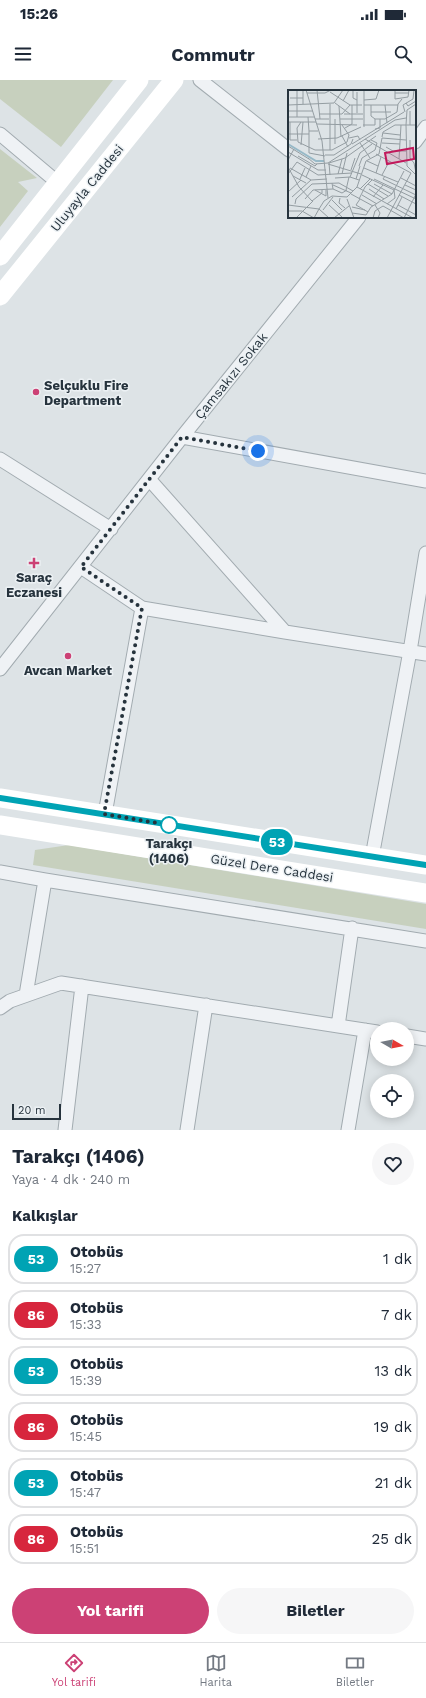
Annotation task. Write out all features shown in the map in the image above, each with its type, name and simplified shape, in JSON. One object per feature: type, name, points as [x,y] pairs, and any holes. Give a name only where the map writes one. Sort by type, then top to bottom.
[{"type":"main road","name":"Uluyayla Caddesi","points":[[0,256],[139,80]]},
{"type":"main road","name":"Uluyayla Caddesi","points":[[0,296],[174,80]]},
{"type":"main road","name":"Güzel Dere Caddesi","points":[[0,798],[426,865]]},
{"type":"main road","name":"Güzel Dere Caddesi","points":[[0,825],[426,893]]},
{"type":"street","points":[[200,80],[288,149]]},
{"type":"street","points":[[416,141],[426,127]]},
{"type":"street","points":[[0,134],[57,182]]},
{"type":"street","name":"Çamsakızı Sokak","points":[[0,669],[182,437],[358,218]]},
{"type":"street","points":[[182,437],[426,481]]},
{"type":"street","points":[[0,459],[111,529]]},
{"type":"street","points":[[149,479],[284,632]]},
{"type":"street","points":[[372,857],[410,651],[426,553]]},
{"type":"street","points":[[81,567],[142,608],[426,654]]},
{"type":"street","points":[[104,814],[142,608]]},
{"type":"street","points":[[0,872],[426,941]]},
{"type":"street","points":[[26,995],[45,880]]},
{"type":"street","points":[[338,1026],[352,928]]},
{"type":"street","points":[[0,1008],[10,1001],[61,983],[370,1031]]},
{"type":"street","points":[[65,1130],[82,986]]},
{"type":"street","points":[[187,1130],[206,1005]]},
{"type":"street","points":[[348,1130],[370,1035]]},
{"type":"street","points":[[414,1037],[426,1039]]},
{"type":"green space","points":[[0,80],[113,80],[61,147],[0,99]]},
{"type":"green space","points":[[0,149],[37,178],[18,182],[28,191],[0,227]]},
{"type":"green space","points":[[69,845],[426,904],[426,929],[33,865],[35,850]]},
{"type":"bus line","name":"53","points":[[0,798],[426,865]]},
{"type":"place","name":"Selçuklu Fire Department","points":[[36,392]]},
{"type":"place","name":"Saraç Eczanesi","points":[[34,563]]},
{"type":"place","name":"Avcan Market","points":[[68,656]]},
{"type":"place","name":"Tarakçı (1406)","points":[[169,825]]},
{"type":"route","points":[[169,825],[104,814],[142,608],[81,567],[182,437],[258,451]]}]
